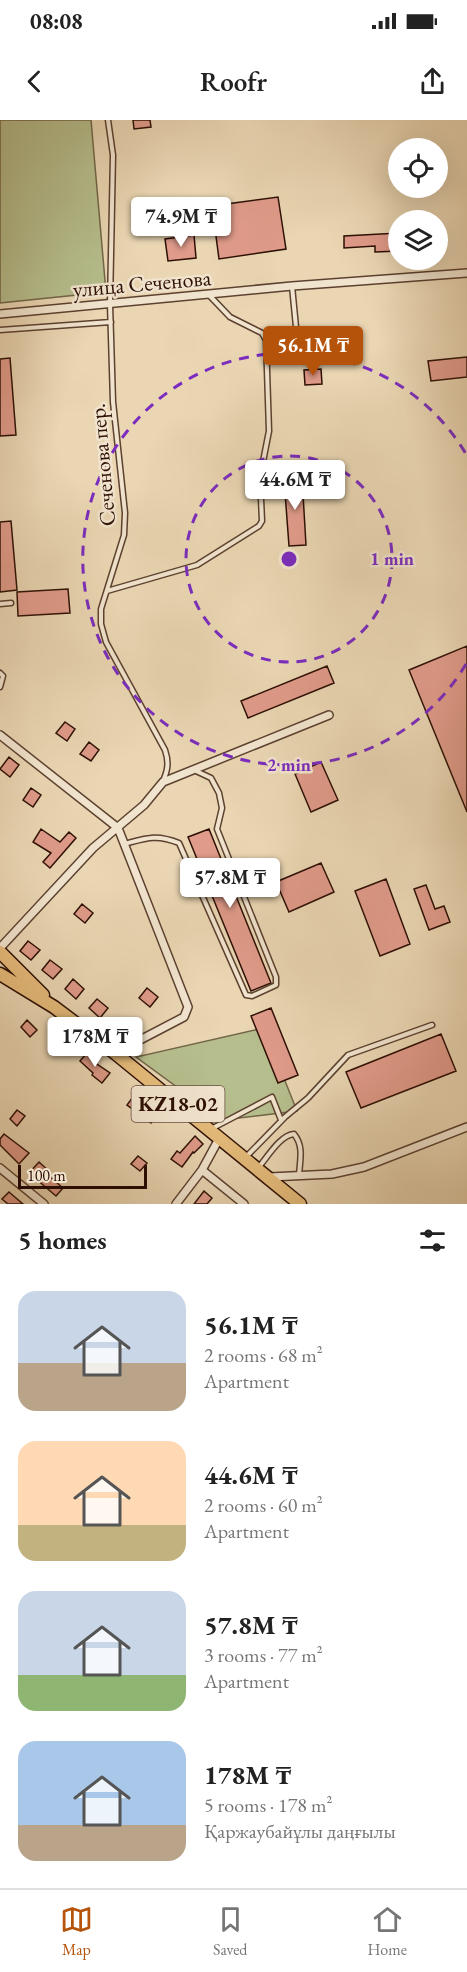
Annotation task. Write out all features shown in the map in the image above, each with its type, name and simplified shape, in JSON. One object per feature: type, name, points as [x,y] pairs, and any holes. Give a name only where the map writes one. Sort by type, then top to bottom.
[{"type":"highway","name":"KZ18-02","points":[[0,950],[54,1007]]},
{"type":"highway","name":"KZ18-02","points":[[12,962],[1,974],[54,1007],[115,1053],[300,1204]]},
{"type":"street","name":"улица Сеченова","points":[[0,314],[292,286],[467,273]]},
{"type":"street","points":[[0,950],[93,848],[144,805],[163,782],[329,716]]},
{"type":"street","points":[[0,735],[118,828],[188,1007],[184,1017],[115,1053]]},
{"type":"street","points":[[267,1177],[332,1174],[364,1167],[467,1127]]},
{"type":"street","points":[[176,1204],[202,1170],[215,1133]]},
{"type":"street","points":[[0,1168],[44,1204]]},
{"type":"street","points":[[202,1170],[244,1204]]},
{"type":"lane","name":"Сеченова пер.","points":[[108,120],[113,155],[110,304],[112,402],[125,513],[124,535],[101,609],[101,624],[106,642],[165,750],[168,771],[163,782]]},
{"type":"lane","points":[[267,364],[296,327],[292,286]]},
{"type":"lane","points":[[107,591],[197,565],[259,526],[262,521],[260,477],[269,431],[266,340],[261,333],[230,317],[209,294]]},
{"type":"lane","points":[[0,330],[111,322]]},
{"type":"lane","points":[[0,604],[11,603]]},
{"type":"lane","points":[[0,673],[3,680],[0,687]]},
{"type":"lane","points":[[124,843],[164,837],[179,843],[246,995],[252,996],[276,985],[276,977],[217,829],[222,808],[219,792],[211,778],[193,770]]},
{"type":"lane","points":[[244,1158],[281,1120],[308,1098],[348,1055],[432,1024]]},
{"type":"lane","points":[[215,1133],[272,1097],[281,1120]]},
{"type":"lane","points":[[257,1168],[282,1140],[289,1134],[294,1134],[300,1140],[298,1177]]},
{"type":"green space","points":[[0,120],[91,120],[106,292],[0,303]]},
{"type":"green space","points":[[264,1028],[297,1111],[222,1120],[136,1057]]},
{"type":"building","points":[[133,120],[150,120],[151,127],[134,129]]},
{"type":"building","points":[[278,197],[286,249],[219,259],[212,206]]},
{"type":"building","points":[[388,234],[388,251],[375,252],[375,246],[344,248],[344,236]]},
{"type":"building","points":[[194,235],[196,258],[168,261],[165,239]]},
{"type":"building","points":[[467,357],[467,377],[431,381],[428,361]]},
{"type":"building","points":[[10,358],[16,435],[0,436],[0,359]]},
{"type":"building","points":[[321,369],[322,384],[305,385],[304,370]]},
{"type":"building","points":[[302,477],[306,545],[289,546],[284,479]]},
{"type":"building","points":[[11,521],[17,590],[0,592],[0,522]]},
{"type":"building","points":[[68,589],[70,613],[18,616],[17,592]]},
{"type":"building","points":[[467,646],[467,812],[409,670]]},
{"type":"building","points":[[327,666],[334,683],[248,718],[241,701]]},
{"type":"building","points":[[65,722],[75,729],[67,741],[56,733]]},
{"type":"building","points":[[89,742],[99,750],[91,761],[80,754]]},
{"type":"building","points":[[9,757],[19,765],[10,777],[0,769]]},
{"type":"building","points":[[321,762],[338,800],[311,812],[295,774]]},
{"type":"building","points":[[31,788],[41,795],[33,807],[23,800]]},
{"type":"building","points":[[41,829],[60,842],[69,832],[76,838],[50,868],[43,862],[51,853],[33,842]]},
{"type":"building","points":[[209,829],[271,983],[251,991],[188,837]]},
{"type":"building","points":[[321,863],[334,892],[289,912],[276,882]]},
{"type":"building","points":[[386,879],[410,944],[380,956],[355,891]]},
{"type":"building","points":[[426,885],[435,909],[444,906],[450,922],[429,930],[414,889]]},
{"type":"building","points":[[82,904],[93,913],[85,923],[74,914]]},
{"type":"building","points":[[28,941],[40,950],[31,960],[20,951]]},
{"type":"building","points":[[50,960],[62,969],[53,979],[42,970]]},
{"type":"building","points":[[73,979],[84,989],[76,999],[65,989]]},
{"type":"building","points":[[147,988],[158,997],[150,1007],[139,998]]},
{"type":"building","points":[[97,999],[108,1008],[100,1018],[89,1008]]},
{"type":"building","points":[[271,1008],[298,1075],[278,1083],[251,1016]]},
{"type":"building","points":[[27,1020],[37,1030],[30,1037],[21,1027]]},
{"type":"building","points":[[441,1034],[456,1071],[361,1108],[346,1072]]},
{"type":"building","points":[[87,1053],[95,1060],[94,1062],[110,1073],[102,1083],[80,1061]]},
{"type":"building","points":[[135,1094],[159,1111],[151,1123],[127,1105]]},
{"type":"building","points":[[17,1110],[25,1116],[17,1126],[10,1119]]},
{"type":"building","points":[[4,1134],[29,1153],[19,1164],[0,1145],[0,1139]]},
{"type":"building","points":[[195,1136],[203,1144],[193,1152],[182,1167],[171,1159],[177,1151],[180,1153]]},
{"type":"building","points":[[138,1156],[147,1163],[140,1171],[131,1164]]},
{"type":"building","points":[[39,1162],[50,1172],[48,1175],[63,1188],[56,1196],[29,1173]]},
{"type":"building","points":[[204,1191],[212,1198],[207,1204],[194,1204]]},
{"type":"building","points":[[9,1192],[23,1204],[8,1204],[2,1199]]}]
